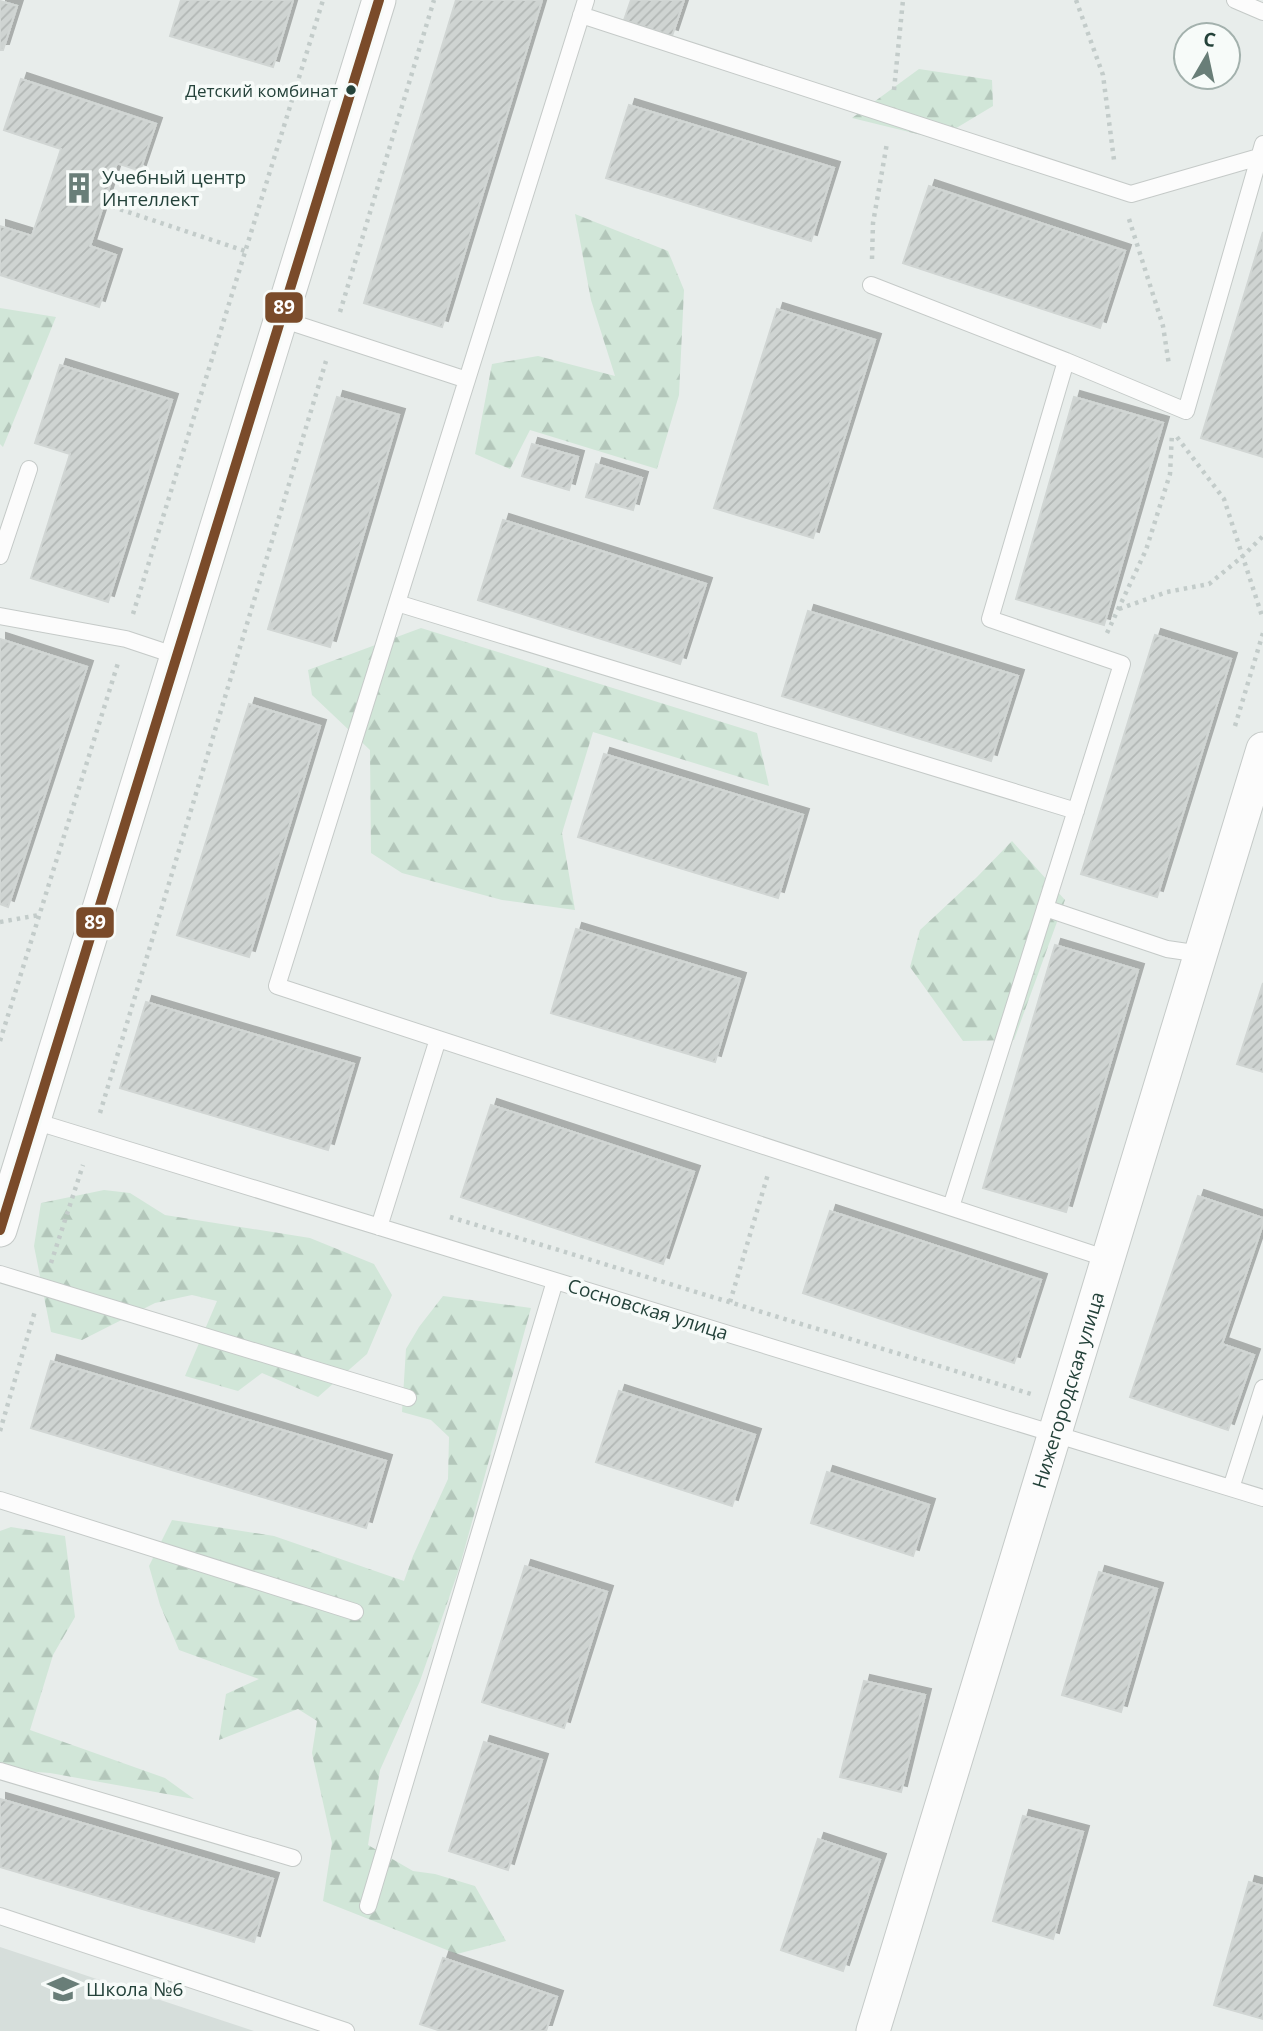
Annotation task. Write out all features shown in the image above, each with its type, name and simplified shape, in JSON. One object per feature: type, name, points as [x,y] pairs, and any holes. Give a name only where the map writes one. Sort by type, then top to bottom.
[{"type":"street","points":[[0,1230],[379,0]]},
{"type":"street","name":"Нижегородская улица","points":[[873,2031],[1263,749]]},
{"type":"lane","points":[[1235,0],[1263,12]]},
{"type":"lane","points":[[1108,1259],[277,986],[583,7],[1131,194],[1262,153]]},
{"type":"lane","points":[[871,285],[1186,411],[1262,153]]},
{"type":"lane","points":[[281,319],[467,380]]},
{"type":"lane","points":[[951,1207],[1122,664],[990,619],[1066,361]]},
{"type":"lane","points":[[0,556],[29,469]]},
{"type":"lane","points":[[397,603],[1076,811]]},
{"type":"lane","points":[[0,616],[125,639],[177,656]]},
{"type":"lane","points":[[1045,908],[1167,949],[1201,954]]},
{"type":"lane","points":[[379,1227],[438,1040]]},
{"type":"lane","name":"Сосновская улица","points":[[34,1121],[1263,1498]]},
{"type":"lane","points":[[0,1274],[408,1398]]},
{"type":"lane","points":[[368,1906],[555,1281]]},
{"type":"lane","points":[[1231,1489],[1263,1388]]},
{"type":"lane","points":[[0,1500],[355,1612]]},
{"type":"lane","points":[[0,1771],[293,1858]]},
{"type":"lane","points":[[0,1916],[346,2031]]},
{"type":"path","points":[[0,1041],[323,0]]},
{"type":"path","points":[[0,1431],[43,1287],[92,1140],[434,0]]},
{"type":"path","points":[[1076,0],[1104,75],[1118,190],[1163,326],[1174,407]]},
{"type":"path","points":[[104,204],[245,251]]},
{"type":"path","points":[[1097,656],[1146,550],[1170,474],[1173,431],[1224,499],[1263,619]]},
{"type":"path","points":[[1118,610],[1167,593],[1209,584],[1263,536]]},
{"type":"path","points":[[0,922],[39,915]]},
{"type":"path","points":[[730,1302],[775,1150]]},
{"type":"path","points":[[441,1214],[1034,1395]]},
{"type":"shaded area","name":"Школа №6","points":[[0,1947],[254,2031],[0,2031]]},
{"type":"green space","points":[[919,69],[992,80],[993,106],[938,139],[852,118]]},
{"type":"green space","points":[[575,214],[668,251],[684,290],[679,395],[657,469],[530,430],[510,469],[475,454],[492,364],[538,356],[615,376],[591,300]]},
{"type":"green space","points":[[0,308],[56,317],[3,447],[0,444]]},
{"type":"green space","points":[[421,628],[757,733],[769,786],[593,732],[562,833],[575,910],[502,900],[402,873],[371,853],[370,750],[312,695],[308,670]]},
{"type":"green space","points":[[1012,841],[1065,900],[1014,1040],[963,1041],[910,967],[920,930]]},
{"type":"green space","points":[[104,1190],[130,1193],[165,1215],[310,1238],[374,1264],[392,1295],[367,1354],[318,1397],[262,1373],[238,1391],[185,1376],[217,1301],[192,1295],[155,1303],[82,1340],[51,1332],[34,1246],[41,1203]]},
{"type":"green space","points":[[443,1296],[531,1308],[459,1569],[420,1681],[380,1770],[368,1845],[413,1871],[435,1874],[475,1886],[506,1941],[457,1954],[323,1901],[332,1843],[312,1753],[317,1721],[298,1709],[219,1740],[226,1694],[259,1679],[179,1650],[160,1605],[149,1566],[172,1520],[274,1536],[404,1581],[448,1479],[449,1437],[431,1420],[402,1412],[406,1349]]},
{"type":"green space","points":[[11,1527],[65,1536],[75,1617],[53,1655],[30,1730],[165,1778],[194,1799],[50,1773],[0,1769],[0,1531]]},
{"type":"building","points":[[181,0],[293,0],[273,67],[170,36]]},
{"type":"building","points":[[456,0],[542,0],[442,327],[364,303]]},
{"type":"building","points":[[631,0],[684,0],[672,36],[624,20]]},
{"type":"building","points":[[0,1],[17,6],[3,50],[0,50]]},
{"type":"building","name":"Учебный центр Интеллект","points":[[21,79],[156,124],[140,171],[117,163],[90,246],[116,255],[99,307],[0,275],[0,226],[32,236],[61,149],[4,130]]},
{"type":"building","points":[[629,105],[834,168],[811,241],[606,178]]},
{"type":"building","points":[[929,186],[1125,251],[1100,328],[903,263]]},
{"type":"building","points":[[1263,232],[1263,457],[1201,438]]},
{"type":"building","points":[[777,309],[875,340],[813,538],[714,508]]},
{"type":"building","points":[[60,365],[172,400],[108,602],[31,578],[70,454],[35,443]]},
{"type":"building","points":[[337,397],[399,415],[330,647],[268,629]]},
{"type":"building","points":[[1074,397],[1163,423],[1104,625],[1016,599]]},
{"type":"building","points":[[532,444],[578,457],[569,490],[522,476]]},
{"type":"building","points":[[596,464],[642,478],[633,510],[586,497]]},
{"type":"building","points":[[503,520],[706,584],[680,664],[478,600]]},
{"type":"building","points":[[808,611],[1018,676],[991,761],[782,696]]},
{"type":"building","points":[[1155,635],[1231,659],[1157,897],[1081,874]]},
{"type":"building","points":[[0,639],[87,667],[8,907],[0,904]]},
{"type":"building","points":[[249,704],[320,726],[249,957],[177,935]]},
{"type":"building","points":[[604,754],[803,815],[778,898],[578,837]]},
{"type":"building","points":[[576,929],[740,979],[715,1062],[551,1013]]},
{"type":"building","points":[[1055,945],[1138,970],[1066,1212],[983,1188]]},
{"type":"building","points":[[1263,983],[1263,1072],[1237,1064]]},
{"type":"building","points":[[146,1002],[354,1064],[328,1150],[120,1088]]},
{"type":"building","points":[[491,1105],[694,1172],[663,1264],[461,1197]]},
{"type":"building","points":[[1198,1196],[1263,1218],[1222,1344],[1254,1355],[1228,1430],[1130,1397]]},
{"type":"building","points":[[830,1211],[1041,1280],[1014,1363],[803,1293]]},
{"type":"building","points":[[51,1361],[386,1461],[366,1528],[31,1428]]},
{"type":"building","points":[[619,1391],[755,1435],[732,1506],[596,1462]]},
{"type":"building","points":[[827,1472],[929,1505],[913,1556],[811,1523]]},
{"type":"building","points":[[525,1566],[607,1592],[564,1728],[482,1702]]},
{"type":"building","points":[[1099,1572],[1157,1589],[1121,1712],[1062,1695]]},
{"type":"building","points":[[864,1681],[925,1695],[901,1792],[840,1777]]},
{"type":"building","points":[[484,1742],[542,1760],[508,1870],[449,1851]]},
{"type":"building","points":[[0,1799],[273,1879],[254,1942],[0,1867]]},
{"type":"building","points":[[1023,1816],[1083,1832],[1053,1939],[993,1921]]},
{"type":"building","points":[[818,1839],[880,1860],[843,1971],[781,1950]]},
{"type":"building","points":[[1249,1882],[1263,1886],[1263,2019],[1214,2005]]},
{"type":"building","points":[[443,1958],[557,1997],[546,2031],[441,2031],[420,2024]]},
{"type":"transit line","name":"89","points":[[0,1230],[379,0]]},
{"type":"place","name":"Детский комбинат","points":[[351,90]]},
{"type":"place","name":"Учебный центр Интеллект","points":[[79,188]]},
{"type":"place","name":"Школа №6","points":[[63,1989]]}]
